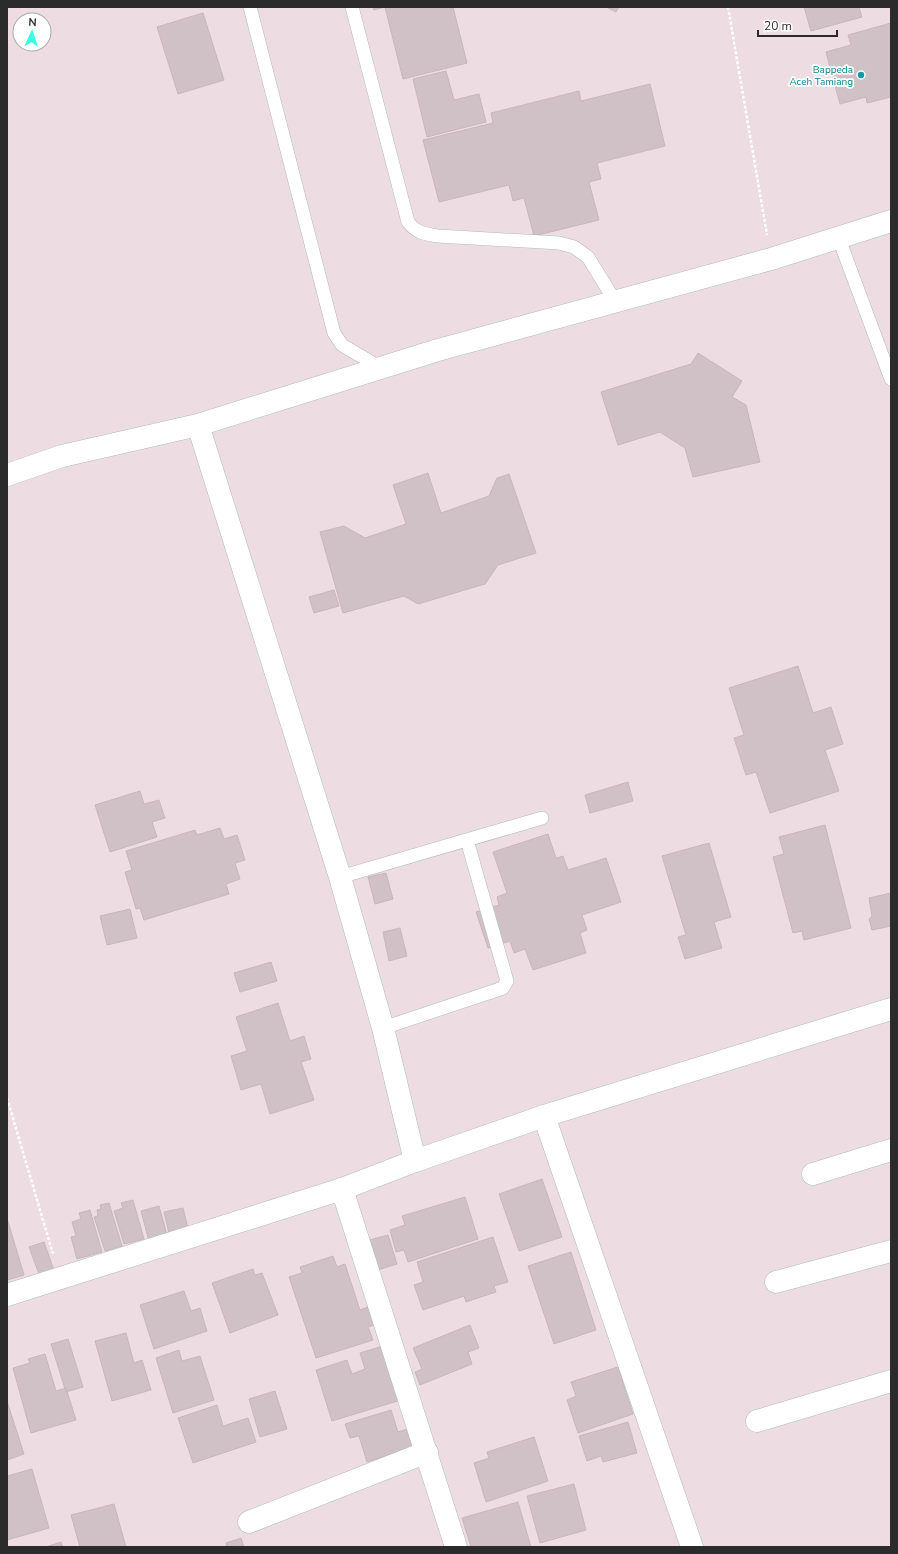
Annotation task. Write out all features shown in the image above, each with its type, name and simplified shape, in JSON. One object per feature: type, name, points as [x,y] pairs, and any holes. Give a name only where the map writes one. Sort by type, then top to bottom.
[{"type":"street","points":[[7,475],[62,456],[198,425],[438,350],[772,259],[839,239],[891,221]]},
{"type":"street","points":[[198,425],[340,877],[383,1028],[415,1161]]},
{"type":"street","points":[[7,1296],[342,1189],[415,1161],[544,1116],[891,1009]]},
{"type":"street","points":[[544,1116],[692,1547]]},
{"type":"street","points":[[813,1174],[891,1150]]},
{"type":"street","points":[[342,1189],[456,1547]]},
{"type":"street","points":[[776,1282],[891,1250]]},
{"type":"street","points":[[757,1421],[891,1381]]},
{"type":"street","points":[[249,1522],[427,1452]]},
{"type":"lane","points":[[250,7],[334,333],[342,345],[381,368]]},
{"type":"lane","points":[[352,7],[408,222],[414,230],[425,234],[438,236],[559,243],[574,247],[588,257],[615,301]]},
{"type":"lane","points":[[839,239],[891,379]]},
{"type":"lane","points":[[340,877],[542,818]]},
{"type":"lane","points":[[383,1028],[503,988],[507,983],[467,840]]},
{"type":"path","points":[[728,7],[772,259]]},
{"type":"path","points":[[7,1098],[61,1280]]},
{"type":"building","points":[[373,7],[385,7],[374,10]]},
{"type":"building","points":[[385,7],[453,7],[467,63],[403,79]]},
{"type":"building","points":[[606,7],[619,7],[616,12]]},
{"type":"building","points":[[804,7],[859,7],[862,17],[811,31]]},
{"type":"building","points":[[203,13],[224,80],[178,94],[157,27]]},
{"type":"building","name":"Bappeda Aceh Tamiang","points":[[891,23],[891,97],[867,103],[866,97],[840,104],[826,52],[851,45],[848,35]]},
{"type":"building","points":[[446,71],[454,100],[479,94],[486,122],[427,137],[413,79]]},
{"type":"building","points":[[650,84],[665,146],[597,163],[601,179],[589,182],[599,220],[534,236],[524,198],[513,201],[509,185],[439,202],[423,140],[493,123],[491,113],[579,91],[581,101]]},
{"type":"building","points":[[698,353],[742,381],[732,397],[746,405],[760,462],[693,477],[685,448],[660,432],[618,445],[601,392],[691,364]]},
{"type":"building","points":[[428,473],[441,513],[489,496],[497,478],[509,474],[536,553],[498,565],[485,584],[418,604],[404,596],[343,613],[320,532],[344,526],[365,538],[406,524],[393,485]]},
{"type":"building","points":[[334,590],[339,606],[314,613],[309,597]]},
{"type":"building","points":[[798,666],[813,713],[831,707],[843,744],[825,750],[839,791],[770,813],[756,772],[746,775],[734,738],[744,735],[729,688]]},
{"type":"building","points":[[628,782],[633,801],[590,813],[585,795]]},
{"type":"building","points":[[140,791],[144,804],[159,800],[165,818],[152,822],[157,837],[110,852],[95,805]]},
{"type":"building","points":[[825,825],[851,928],[804,940],[802,931],[793,933],[773,857],[784,854],[779,837]]},
{"type":"building","points":[[220,828],[224,839],[237,835],[245,860],[235,863],[240,879],[226,884],[229,894],[144,920],[140,908],[136,909],[125,872],[132,870],[126,851],[195,830],[197,835]]},
{"type":"building","points":[[548,834],[556,858],[563,856],[568,870],[606,858],[621,902],[582,915],[587,930],[580,933],[586,953],[533,970],[525,949],[514,953],[510,941],[488,948],[476,912],[499,905],[497,897],[507,893],[493,852]]},
{"type":"building","points":[[709,843],[731,917],[714,922],[722,948],[685,959],[678,937],[686,935],[662,856]]},
{"type":"building","points":[[386,873],[393,899],[375,904],[368,877]]},
{"type":"building","points":[[891,893],[891,926],[872,930],[869,919],[872,916],[869,898]]},
{"type":"building","points":[[130,909],[137,938],[107,945],[100,916]]},
{"type":"building","points":[[400,928],[407,956],[389,961],[383,932]]},
{"type":"building","points":[[271,962],[277,981],[240,992],[234,973]]},
{"type":"building","points":[[278,1003],[290,1041],[304,1036],[311,1059],[301,1062],[314,1100],[270,1114],[261,1084],[241,1090],[231,1056],[247,1051],[236,1017]]},
{"type":"building","points":[[542,1179],[562,1237],[519,1251],[499,1194]]},
{"type":"building","points":[[465,1197],[478,1239],[408,1262],[404,1250],[396,1252],[390,1230],[405,1225],[402,1216]]},
{"type":"building","points":[[133,1200],[144,1239],[124,1244],[114,1211],[123,1208],[121,1203]]},
{"type":"building","points":[[109,1203],[122,1246],[105,1251],[94,1217],[98,1216],[97,1210],[101,1209],[100,1205]]},
{"type":"building","points":[[159,1206],[167,1235],[149,1241],[141,1211]]},
{"type":"building","points":[[183,1208],[188,1228],[169,1233],[164,1212]]},
{"type":"building","points":[[90,1210],[102,1252],[77,1259],[71,1237],[76,1236],[72,1222],[81,1219],[79,1213]]},
{"type":"building","points":[[7,1218],[24,1275],[7,1280]]},
{"type":"building","points":[[388,1235],[397,1264],[378,1270],[369,1240]]},
{"type":"building","points":[[493,1237],[508,1282],[494,1286],[496,1292],[466,1302],[464,1296],[423,1310],[414,1285],[423,1282],[417,1262]]},
{"type":"building","points":[[44,1242],[54,1270],[39,1274],[29,1247]]},
{"type":"building","points":[[571,1252],[596,1330],[554,1344],[528,1266]]},
{"type":"building","points":[[333,1256],[337,1267],[345,1264],[360,1310],[373,1305],[379,1323],[368,1327],[373,1340],[316,1358],[289,1277],[302,1273],[300,1267]]},
{"type":"building","points":[[253,1269],[255,1275],[262,1273],[278,1315],[230,1333],[212,1283]]},
{"type":"building","points":[[184,1291],[191,1311],[200,1308],[207,1331],[154,1349],[140,1305]]},
{"type":"building","points":[[470,1325],[479,1348],[468,1352],[472,1364],[420,1385],[415,1372],[422,1369],[413,1348]]},
{"type":"building","points":[[126,1333],[134,1363],[142,1360],[151,1390],[112,1401],[95,1341]]},
{"type":"building","points":[[68,1339],[83,1387],[66,1392],[51,1344]]},
{"type":"building","points":[[386,1345],[404,1399],[332,1421],[316,1370],[347,1360],[352,1374],[365,1369],[360,1353]]},
{"type":"building","points":[[179,1350],[182,1361],[200,1356],[214,1400],[173,1413],[156,1358]]},
{"type":"building","points":[[45,1354],[56,1391],[66,1388],[76,1420],[31,1433],[13,1368],[30,1363],[28,1359]]},
{"type":"building","points":[[624,1365],[628,1378],[622,1380],[633,1414],[578,1433],[567,1400],[576,1396],[571,1382]]},
{"type":"building","points":[[275,1391],[287,1429],[260,1437],[249,1399]]},
{"type":"building","points":[[7,1401],[24,1454],[7,1460]]},
{"type":"building","points":[[217,1405],[223,1426],[248,1418],[256,1442],[193,1463],[178,1418]]},
{"type":"building","points":[[391,1410],[398,1432],[407,1429],[413,1447],[367,1462],[359,1436],[350,1438],[345,1424]]},
{"type":"building","points":[[628,1422],[637,1453],[603,1462],[601,1456],[587,1461],[579,1436]]},
{"type":"building","points":[[534,1437],[548,1481],[486,1502],[474,1463],[489,1458],[487,1452]]},
{"type":"building","points":[[32,1469],[49,1528],[7,1540],[7,1476]]},
{"type":"building","points":[[574,1484],[586,1530],[540,1543],[527,1496]]},
{"type":"building","points":[[518,1502],[531,1547],[471,1547],[462,1518]]},
{"type":"building","points":[[114,1504],[126,1547],[80,1547],[71,1515]]},
{"type":"building","points":[[241,1538],[244,1547],[227,1547],[226,1543]]},
{"type":"building","points":[[61,1542],[63,1547],[46,1547]]},
{"type":"place","name":"Bappeda Aceh Tamiang","points":[[861,75]]}]
